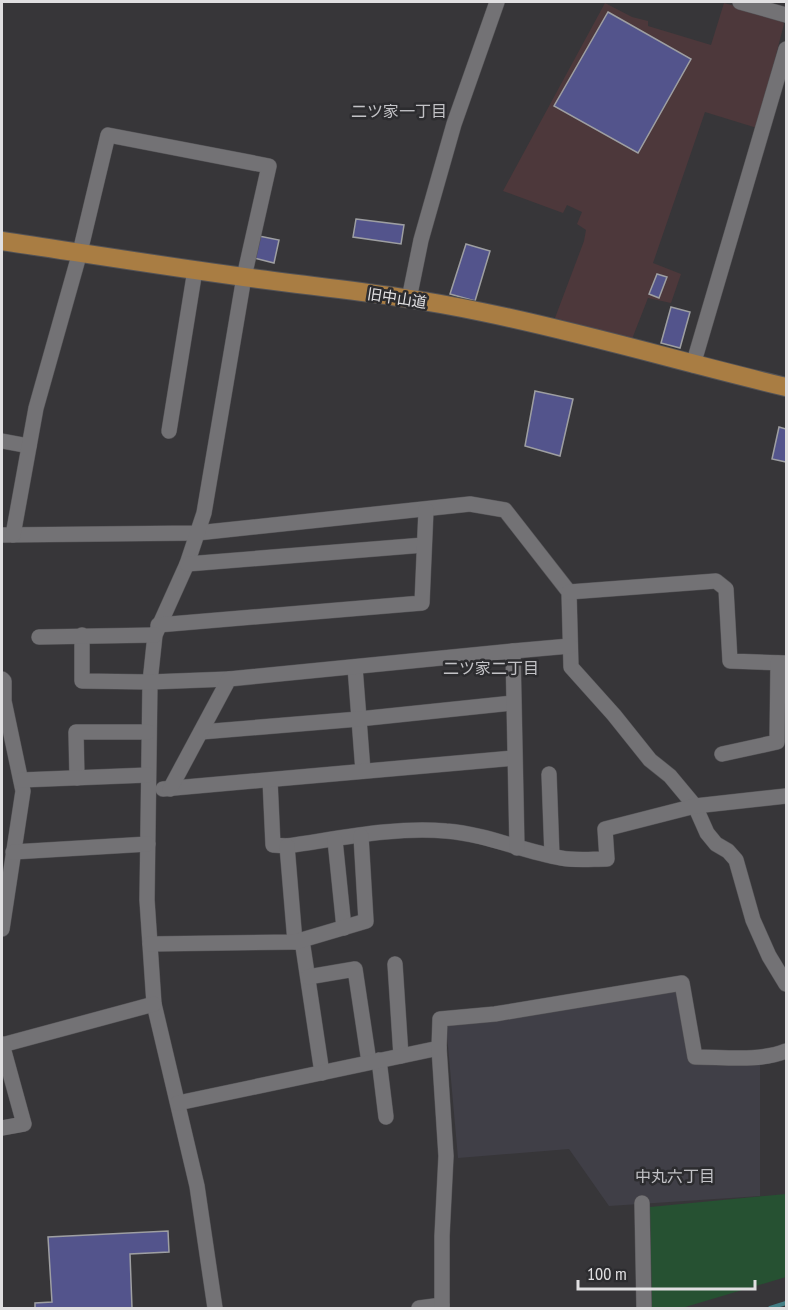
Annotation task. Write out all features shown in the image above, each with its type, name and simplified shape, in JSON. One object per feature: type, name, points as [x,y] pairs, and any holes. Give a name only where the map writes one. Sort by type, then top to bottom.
[{"type":"main road","name":"旧中山道","points":[[2,241],[409,299],[481,312],[786,387]]},
{"type":"street","points":[[409,299],[424,229],[454,124],[497,2]]},
{"type":"street","points":[[740,2],[786,15]]},
{"type":"street","points":[[693,365],[786,49]]},
{"type":"street","points":[[215,1308],[196,1186],[154,1004],[147,900],[150,682],[156,630],[187,564],[197,533],[204,513],[244,277],[269,166],[108,135],[80,252],[36,408],[7,535],[197,533],[470,504],[505,510],[570,592],[571,667],[650,760],[670,776],[695,806],[707,833],[716,844],[728,851],[736,860],[753,920],[769,956],[786,984]]},
{"type":"street","points":[[169,431],[195,270]]},
{"type":"street","points":[[2,441],[29,446]]},
{"type":"street","points":[[39,637],[156,630],[422,603],[426,510]]},
{"type":"street","points":[[187,564],[424,545]]},
{"type":"street","points":[[570,592],[716,581],[726,589],[730,661],[782,663],[777,742],[722,754]]},
{"type":"street","points":[[82,635],[82,681],[150,682],[229,679],[570,646]]},
{"type":"street","points":[[513,651],[517,848]]},
{"type":"street","points":[[356,667],[363,771]]},
{"type":"street","points":[[2,679],[4,681],[3,701],[23,791],[9,858],[2,929]]},
{"type":"street","points":[[170,789],[229,679]]},
{"type":"street","points":[[201,732],[513,703]]},
{"type":"street","points":[[77,778],[76,732],[148,732]]},
{"type":"street","points":[[148,791],[514,758]]},
{"type":"street","points":[[549,774],[552,856]]},
{"type":"street","points":[[21,780],[148,775]]},
{"type":"street","points":[[270,780],[273,845],[287,846],[403,830],[446,831],[487,838],[564,859],[607,859],[605,829],[695,806],[786,796]]},
{"type":"street","points":[[150,944],[298,941],[366,921],[361,836]]},
{"type":"street","points":[[335,840],[344,927]]},
{"type":"street","points":[[9,858],[148,844]]},
{"type":"street","points":[[287,846],[298,941],[308,977],[322,1072]]},
{"type":"street","points":[[395,964],[401,1056]]},
{"type":"street","points":[[308,977],[355,969],[386,1117]]},
{"type":"street","points":[[419,1308],[442,1307],[442,1236],[446,1156],[439,1048],[440,1019],[495,1014],[682,983],[695,1057],[777,1055],[786,1051]]},
{"type":"street","points":[[2,1128],[24,1124],[2,1045],[154,1004]]},
{"type":"street","points":[[178,1103],[439,1048]]},
{"type":"street","points":[[642,1203],[644,1308]]},
{"type":"shaded area","points":[[605,3],[632,17],[648,21],[648,26],[711,45],[724,3],[781,19],[784,24],[757,128],[705,112],[653,263],[681,274],[671,303],[648,298],[632,339],[555,318],[584,241],[586,230],[577,224],[582,212],[567,205],[563,213],[503,191]]},
{"type":"shaded area","points":[[677,991],[689,1063],[760,1065],[760,1196],[609,1206],[569,1149],[458,1158],[446,1024]]},
{"type":"green space","points":[[786,1194],[786,1277],[682,1308],[652,1308],[650,1207]]},
{"type":"building","points":[[608,12],[691,59],[638,153],[554,106]]},
{"type":"building","points":[[356,219],[404,225],[401,244],[353,237]]},
{"type":"building","points":[[259,236],[279,240],[274,263],[254,258]]},
{"type":"building","points":[[466,244],[490,251],[475,301],[450,294]]},
{"type":"building","points":[[657,274],[667,277],[659,298],[649,294]]},
{"type":"building","points":[[671,307],[690,312],[680,348],[661,343]]},
{"type":"building","points":[[535,391],[573,399],[560,456],[525,446]]},
{"type":"building","points":[[779,427],[786,429],[786,462],[772,459]]},
{"type":"building","points":[[168,1231],[169,1252],[130,1254],[132,1308],[35,1308],[35,1303],[52,1302],[48,1237]]},
{"type":"waterway","points":[[770,1308],[786,1303]]},
{"type":"district","name":"二ツ家一丁目","points":[[399,111]]},
{"type":"district","name":"二ツ家二丁目","points":[[491,668]]},
{"type":"district","name":"中丸六丁目","points":[[675,1176]]}]
